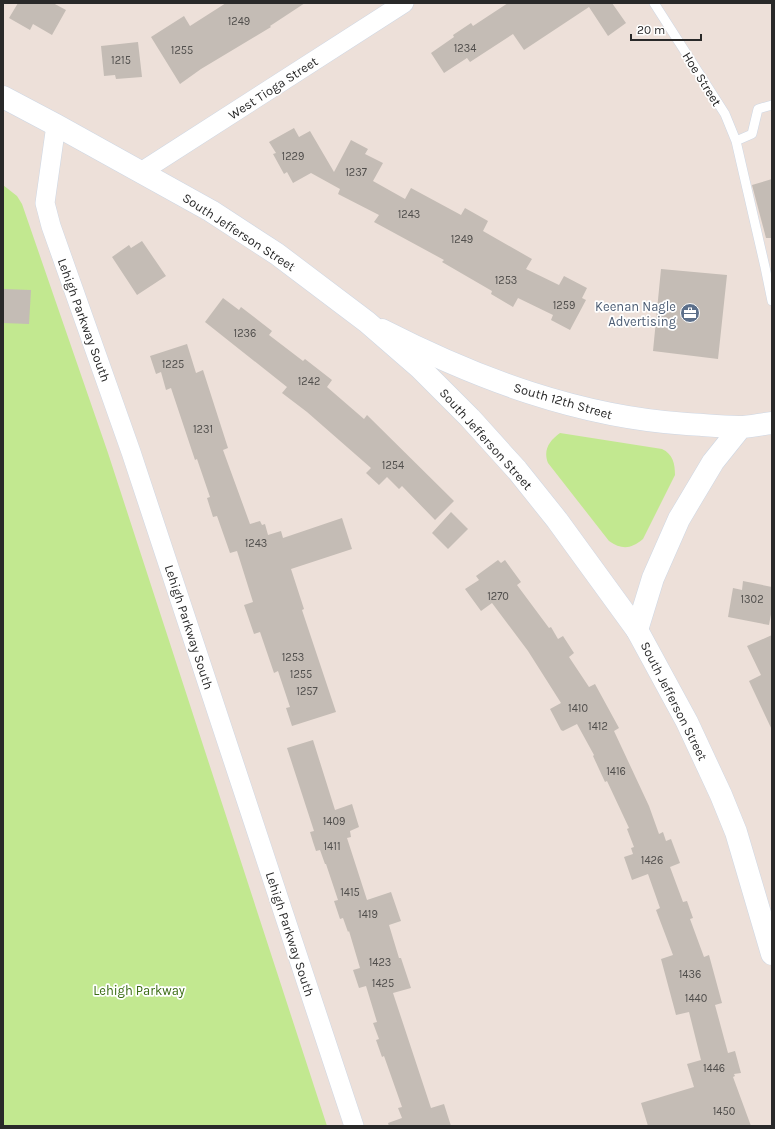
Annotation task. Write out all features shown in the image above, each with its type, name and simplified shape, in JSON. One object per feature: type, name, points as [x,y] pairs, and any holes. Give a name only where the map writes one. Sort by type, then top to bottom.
[{"type":"main road","name":"South Jefferson Street","points":[[3,97],[211,211],[278,254],[367,322],[426,374],[470,418],[517,470],[571,539],[637,630],[687,722],[721,795],[736,832],[772,954]]},
{"type":"main road","name":"South 12th Street","points":[[367,322],[427,352],[475,373],[531,394],[604,414],[653,422],[740,428],[772,423]]},
{"type":"main road","points":[[637,630],[653,578],[679,519],[713,462],[740,428]]},
{"type":"street","name":"West Tioga Street","points":[[141,172],[404,3]]},
{"type":"street","name":"Lehigh Parkway South","points":[[56,125],[45,203],[51,226],[132,452],[354,1126]]},
{"type":"lane","name":"Hoe Street","points":[[654,3],[725,114],[736,141],[766,267],[772,301]]},
{"type":"lane","points":[[736,141],[752,134],[758,109],[772,104]]},
{"type":"green space","name":"Lehigh Parkway","points":[[3,185],[17,196],[22,204],[108,453],[327,1126],[3,1126]]},
{"type":"green space","points":[[560,433],[662,449],[669,454],[674,463],[675,475],[643,539],[634,545],[626,547],[618,546],[609,541],[548,463],[546,454],[548,446]]},
{"type":"building","points":[[18,3],[53,3],[66,10],[52,35],[33,24],[30,30],[9,18]]},
{"type":"building","points":[[226,3],[305,3],[270,26],[271,27],[201,69],[180,84],[151,37],[184,16],[190,26]]},
{"type":"building","points":[[508,3],[612,3],[626,23],[608,36],[589,7],[524,50],[513,34],[470,62],[467,58],[444,73],[431,53],[471,23],[473,26]]},
{"type":"building","points":[[138,42],[142,77],[116,79],[115,75],[104,76],[101,46]]},
{"type":"building","points":[[294,128],[299,137],[310,131],[334,172],[351,140],[368,149],[365,154],[383,163],[373,181],[405,199],[411,188],[461,215],[465,208],[488,221],[483,231],[532,259],[526,269],[559,285],[564,276],[587,288],[582,298],[586,300],[570,330],[551,320],[553,315],[518,298],[513,307],[491,294],[492,291],[442,262],[444,260],[374,222],[379,215],[338,194],[340,189],[311,173],[293,183],[287,172],[284,174],[273,154],[276,153],[269,142]]},
{"type":"building","points":[[772,179],[772,238],[766,238],[752,185]]},
{"type":"building","points":[[142,241],[166,276],[137,295],[112,257],[129,245],[131,248]]},
{"type":"building","name":"Keenan Nagle Advertising","points":[[661,269],[727,275],[718,359],[653,351]]},
{"type":"building","points":[[3,289],[31,290],[29,324],[3,323]]},
{"type":"building","points":[[223,298],[239,310],[241,307],[272,331],[269,335],[303,361],[305,359],[332,380],[327,387],[364,419],[367,415],[454,501],[435,520],[402,486],[399,489],[387,477],[379,485],[366,473],[371,468],[307,412],[282,393],[287,387],[205,322]]},
{"type":"building","points":[[187,344],[196,373],[203,370],[228,448],[223,450],[250,524],[260,521],[262,525],[265,524],[268,535],[281,531],[283,538],[342,518],[352,549],[291,569],[304,609],[302,610],[336,712],[292,726],[286,708],[290,707],[278,671],[274,673],[260,632],[254,634],[244,605],[253,602],[237,551],[230,553],[217,516],[213,517],[207,498],[210,497],[197,459],[195,460],[171,388],[166,390],[161,372],[156,374],[150,356]]},
{"type":"building","points":[[451,512],[468,529],[448,549],[432,533]]},
{"type":"building","points":[[498,560],[501,563],[505,560],[521,582],[517,585],[549,628],[551,627],[558,639],[563,636],[574,653],[569,657],[589,687],[595,684],[619,728],[614,731],[649,806],[659,834],[663,832],[666,841],[671,839],[680,863],[670,867],[683,902],[687,901],[693,918],[690,919],[704,957],[709,955],[722,1003],[715,1005],[728,1053],[735,1051],[741,1073],[734,1074],[735,1076],[733,1077],[751,1126],[648,1126],[641,1103],[694,1087],[687,1064],[701,1060],[689,1012],[676,1015],[661,959],[673,955],[656,910],[660,908],[648,874],[632,880],[624,857],[633,854],[631,848],[634,847],[627,829],[629,828],[607,781],[605,782],[593,756],[594,755],[577,724],[563,731],[561,730],[550,709],[561,703],[528,651],[492,603],[481,611],[465,589],[479,580],[476,576]]},
{"type":"building","points":[[743,581],[772,587],[772,609],[769,625],[728,617],[733,588],[742,590]]},
{"type":"building","points":[[772,635],[772,730],[749,681],[761,675],[747,646]]},
{"type":"building","points":[[313,740],[335,810],[352,804],[359,827],[350,831],[351,837],[347,838],[367,900],[391,892],[401,921],[389,925],[399,958],[401,958],[411,988],[393,993],[431,1108],[444,1104],[451,1126],[389,1126],[388,1123],[402,1118],[398,1108],[402,1107],[384,1056],[382,1057],[376,1040],[379,1039],[373,1023],[377,1022],[366,986],[359,988],[353,970],[360,968],[349,931],[348,932],[343,918],[340,919],[334,901],[338,900],[326,864],[320,850],[316,851],[313,842],[310,832],[314,831],[287,748]]},
{"type":"place","name":"Keenan Nagle Advertising","points":[[690,313]]}]
